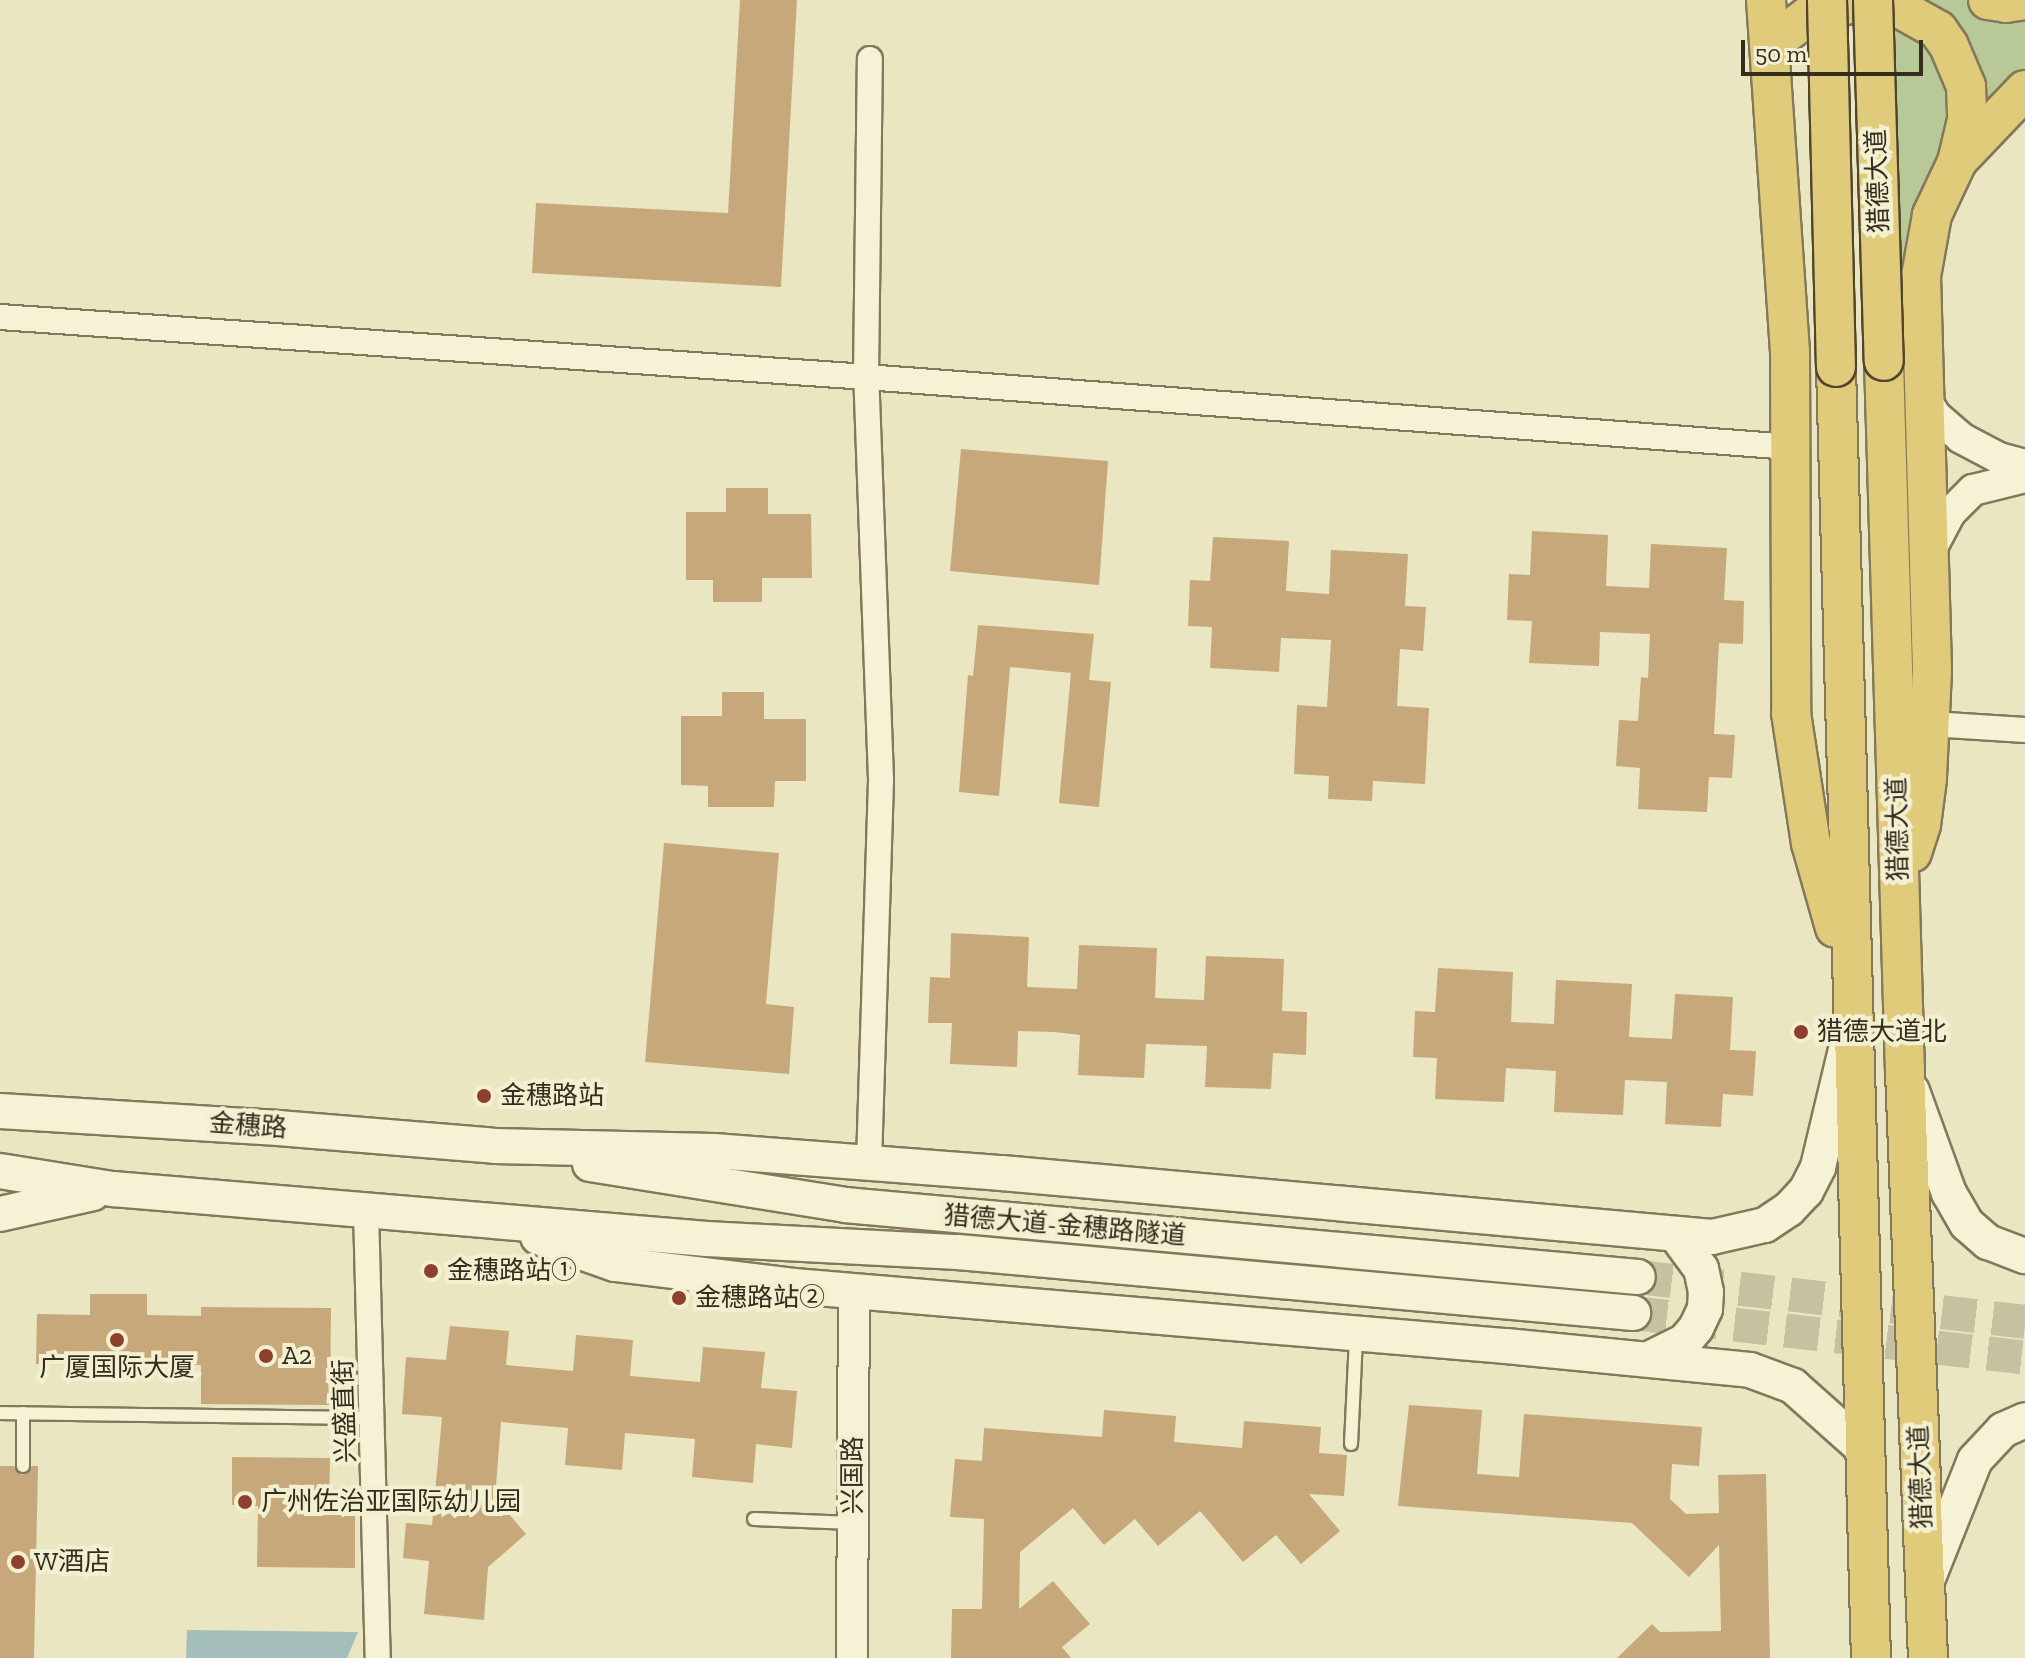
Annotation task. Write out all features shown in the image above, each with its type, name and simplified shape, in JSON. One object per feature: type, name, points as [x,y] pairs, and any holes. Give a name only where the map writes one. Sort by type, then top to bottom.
[{"type":"highway","points":[[1766,0],[1790,351],[1791,713],[1811,843],[1837,939],[1852,1025]]},
{"type":"highway","name":"猎德大道","points":[[1827,0],[1871,1658]]},
{"type":"highway","name":"猎德大道","points":[[1873,0],[1899,891],[1928,1658]]},
{"type":"highway","points":[[1988,0],[2006,3],[2025,0]]},
{"type":"highway","points":[[1770,54],[1795,25],[1812,13],[1859,2],[1897,7],[1938,30],[1949,46],[1966,86],[1967,120],[1957,162],[1932,215],[1925,244],[1920,311],[1930,551],[1931,724],[1921,825],[1899,891]]},
{"type":"highway","points":[[1957,162],[2025,90]]},
{"type":"main road","points":[[495,1146],[714,1151],[1712,1237],[1765,1225],[1789,1209],[1806,1191],[1818,1167],[1852,1025]]},
{"type":"main road","points":[[1905,1071],[1949,1193],[1967,1224],[1988,1242],[2025,1256]]},
{"type":"main road","name":"金穗路","points":[[0,1111],[293,1129],[495,1146]]},
{"type":"main road","name":"猎德大道-金穗路隧道","points":[[495,1146],[845,1205],[1638,1277]]},
{"type":"main road","points":[[0,1171],[113,1189],[492,1221],[615,1264],[854,1292],[1357,1333],[1739,1369],[1773,1377],[1793,1386],[1866,1451]]},
{"type":"main road","points":[[0,1214],[113,1189]]},
{"type":"main road","name":"猎德大道-金穗路隧道","points":[[492,1221],[707,1239],[958,1252],[1633,1313]]},
{"type":"main road","points":[[1649,1359],[1685,1341],[1696,1328],[1705,1309],[1701,1269],[1676,1235]]},
{"type":"main road","points":[[1926,1583],[1975,1460],[2003,1430],[2025,1420]]},
{"type":"street","points":[[869,1163],[881,779],[866,377],[870,59]]},
{"type":"street","points":[[0,317],[866,377],[1791,447]]},
{"type":"street","points":[[1924,397],[1936,416],[1961,438],[1999,458],[2025,465]]},
{"type":"street","points":[[1930,551],[1950,513],[1973,490],[2025,477]]},
{"type":"street","points":[[1931,724],[2025,730]]},
{"type":"street","name":"兴盛直街","points":[[366,1210],[378,1658]]},
{"type":"street","name":"兴国路","points":[[852,1658],[854,1292]]},
{"type":"lane","points":[[1351,1444],[1357,1333]]},
{"type":"lane","points":[[0,1413],[373,1418]]},
{"type":"lane","points":[[23,1413],[23,1466]]},
{"type":"lane","points":[[754,1519],[852,1523]]},
{"type":"green space","points":[[1885,0],[2025,0],[2025,76],[1922,206],[1892,303]]},
{"type":"water","points":[[187,1630],[358,1632],[347,1658],[186,1658]]},
{"type":"building","points":[[740,0],[797,0],[781,287],[532,273],[536,203],[728,213]]},
{"type":"building","points":[[961,449],[1108,461],[1099,585],[950,571]]},
{"type":"building","points":[[726,488],[768,488],[768,514],[811,514],[812,578],[762,578],[762,602],[713,602],[713,580],[686,580],[686,512],[726,512]]},
{"type":"building","points":[[1532,531],[1608,535],[1606,586],[1649,588],[1651,544],[1727,548],[1724,600],[1744,601],[1743,644],[1719,643],[1714,734],[1735,735],[1732,778],[1709,777],[1707,812],[1638,809],[1640,768],[1616,766],[1619,720],[1638,721],[1641,677],[1648,678],[1650,634],[1600,632],[1599,666],[1529,663],[1532,621],[1507,620],[1509,574],[1530,575]]},
{"type":"building","points":[[1213,537],[1289,541],[1286,591],[1329,594],[1331,550],[1408,554],[1405,606],[1426,607],[1423,651],[1400,649],[1397,706],[1429,708],[1425,784],[1373,781],[1372,801],[1328,799],[1329,776],[1294,774],[1297,705],[1327,707],[1331,640],[1281,638],[1279,672],[1210,668],[1212,627],[1188,626],[1190,580],[1210,581]]},
{"type":"building","points":[[978,625],[1094,634],[1089,680],[1111,682],[1099,807],[1059,803],[1071,673],[1010,667],[999,796],[959,792],[968,675],[973,676]]},
{"type":"building","points":[[722,692],[764,692],[764,719],[806,719],[806,781],[775,781],[774,807],[708,807],[708,786],[681,785],[681,716],[722,716]]},
{"type":"building","points":[[664,843],[779,853],[766,1004],[794,1007],[789,1074],[645,1062]]},
{"type":"building","points":[[951,933],[1029,937],[1027,987],[1077,989],[1079,945],[1157,948],[1155,998],[1204,1000],[1206,956],[1284,959],[1282,1011],[1307,1012],[1306,1055],[1273,1053],[1271,1089],[1205,1087],[1207,1046],[1146,1044],[1144,1078],[1078,1075],[1080,1035],[1055,1032],[1018,1031],[1017,1067],[950,1064],[952,1023],[928,1023],[930,977],[950,978]]},
{"type":"building","points":[[1438,968],[1513,972],[1511,1022],[1554,1024],[1556,980],[1632,984],[1629,1037],[1672,1039],[1675,994],[1733,997],[1730,1050],[1756,1051],[1753,1096],[1723,1094],[1721,1127],[1665,1124],[1667,1082],[1625,1080],[1623,1115],[1554,1112],[1556,1071],[1506,1068],[1504,1102],[1435,1099],[1437,1058],[1413,1057],[1415,1011],[1435,1012]]},
{"type":"building","points":[[90,1294],[147,1294],[147,1315],[201,1316],[201,1307],[331,1308],[330,1405],[201,1404],[201,1365],[36,1364],[37,1314],[90,1315]]},
{"type":"building","points":[[450,1326],[509,1331],[506,1365],[573,1371],[576,1335],[633,1340],[630,1376],[700,1382],[703,1347],[765,1352],[761,1388],[797,1391],[792,1448],[756,1444],[753,1483],[692,1477],[695,1439],[625,1433],[622,1470],[565,1465],[568,1428],[501,1422],[495,1498],[526,1534],[488,1567],[484,1620],[424,1614],[429,1561],[403,1558],[406,1523],[432,1525],[442,1417],[402,1414],[406,1357],[446,1360]]},
{"type":"building","points":[[1409,1405],[1482,1410],[1477,1474],[1519,1477],[1524,1414],[1702,1427],[1699,1466],[1672,1464],[1670,1499],[1686,1514],[1719,1513],[1718,1475],[1766,1474],[1770,1658],[1617,1658],[1652,1624],[1660,1632],[1721,1631],[1719,1545],[1689,1577],[1632,1523],[1398,1506]]},
{"type":"building","points":[[1104,1410],[1176,1416],[1174,1442],[1242,1448],[1244,1421],[1321,1427],[1319,1453],[1347,1455],[1344,1496],[1309,1494],[1340,1531],[1301,1564],[1276,1535],[1243,1562],[1200,1511],[1158,1546],[1135,1519],[1104,1545],[1073,1508],[1020,1552],[1019,1609],[1053,1581],[1090,1624],[1062,1647],[1071,1658],[951,1658],[952,1609],[982,1609],[984,1519],[950,1517],[955,1459],[982,1461],[984,1428],[1102,1437]]},
{"type":"building","points":[[232,1457],[330,1458],[329,1515],[355,1515],[355,1568],[257,1567],[258,1506],[232,1505]]},
{"type":"building","name":"W酒店","points":[[0,1466],[14,1466],[22,1475],[32,1466],[38,1466],[34,1658],[0,1658]]},
{"type":"tunnel","points":[[1638,1277],[2025,1322]]},
{"type":"tunnel","points":[[1633,1313],[2025,1358]]},
{"type":"place","name":"猎德大道北","points":[[1801,1032]]},
{"type":"place","name":"金穗路站","points":[[484,1096]]},
{"type":"place","name":"金穗路站①","points":[[431,1271]]},
{"type":"place","name":"金穗路站②","points":[[679,1298]]},
{"type":"place","name":"广厦国际大厦","points":[[117,1340]]},
{"type":"place","name":"A2","points":[[266,1356]]},
{"type":"place","name":"广州佐治亚国际幼儿园","points":[[245,1502]]},
{"type":"place","name":"W酒店","points":[[18,1562]]}]
